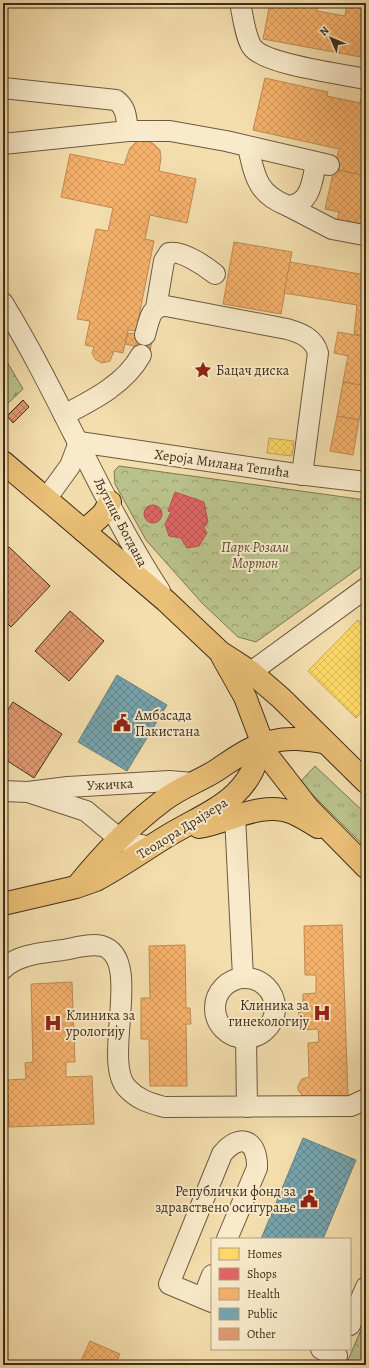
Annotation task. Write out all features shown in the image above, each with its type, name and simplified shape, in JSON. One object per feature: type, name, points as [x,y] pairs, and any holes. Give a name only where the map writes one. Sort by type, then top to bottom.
[{"type":"main road","points":[[3,462],[166,601],[220,652],[251,672],[281,698],[366,782]]},
{"type":"main road","points":[[84,531],[103,514],[110,502]]},
{"type":"main road","points":[[220,652],[245,697],[257,727],[261,744],[276,769],[308,808],[366,867]]},
{"type":"main road","name":"Теодора Драјзера","points":[[76,887],[98,861],[120,839],[165,799],[218,770],[243,753],[261,744],[288,739],[325,742]]},
{"type":"main road","name":"Теодора Драјзера","points":[[3,904],[76,887],[109,873],[219,806],[237,792],[255,769],[261,744]]},
{"type":"main road","points":[[184,827],[204,826],[235,816],[268,810],[289,811],[336,838]]},
{"type":"street","points":[[240,3],[252,46],[258,53],[274,60],[366,79]]},
{"type":"street","points":[[3,88],[116,100],[122,104],[126,111],[128,131]]},
{"type":"street","points":[[3,144],[128,131],[170,131],[188,133],[323,164],[306,197],[300,203],[288,206]]},
{"type":"street","points":[[248,147],[254,171],[262,190],[272,200],[288,206],[332,229],[364,235]]},
{"type":"street","points":[[145,335],[151,314],[156,308],[164,260],[169,253],[177,253],[195,261],[215,274]]},
{"type":"street","name":"Љутице Богдана","points":[[3,303],[79,442],[140,561],[166,601]]},
{"type":"street","points":[[156,308],[166,306],[287,329],[302,334],[314,342],[318,353],[302,475]]},
{"type":"street","points":[[64,415],[99,396],[120,380],[135,365],[141,355]]},
{"type":"street","points":[[46,498],[70,466],[79,442]]},
{"type":"street","name":"Хероја Милана Тепића","points":[[79,442],[302,475],[366,482]]},
{"type":"street","points":[[251,672],[366,588]]},
{"type":"street","name":"Ужичка","points":[[3,791],[28,792],[68,786],[169,781],[193,783]]},
{"type":"street","name":"Ужичка","points":[[28,792],[86,811],[120,839],[151,847]]},
{"type":"street","points":[[235,816],[243,977]]},
{"type":"street","points":[[3,969],[10,962],[26,956],[86,946],[102,946],[116,956],[122,972],[118,1071],[126,1087],[141,1100],[164,1107],[247,1107],[351,1106],[366,1099]]},
{"type":"street","points":[[243,977],[254,978],[267,987],[274,1001],[275,1012],[272,1022],[266,1030],[257,1036],[246,1038],[236,1037],[220,1027],[214,1009],[219,991],[226,984],[243,977]]},
{"type":"street","points":[[246,1038],[247,1107]]},
{"type":"street","points":[[211,1280],[207,1300],[170,1284],[222,1154],[228,1145],[237,1140],[247,1142],[254,1148],[257,1157],[257,1168],[227,1238]]},
{"type":"street","points":[[351,1324],[366,1287]]},
{"type":"green space","points":[[3,355],[23,389],[3,408]]},
{"type":"green space","name":"Парк Розали Мортон","points":[[119,466],[366,500],[366,563],[256,642],[238,637],[202,603],[146,540],[115,484],[114,471]]},
{"type":"green space","points":[[315,766],[366,814],[366,848],[300,782]]},
{"type":"green space","points":[[366,1318],[366,1365],[346,1365]]},
{"type":"building: Homes","points":[[269,438],[294,441],[292,456],[267,453]]},
{"type":"building: Homes","points":[[358,620],[366,628],[366,707],[356,718],[308,671]]},
{"type":"building: Shops","points":[[175,492],[204,502],[208,522],[204,528],[207,533],[199,546],[187,548],[181,538],[169,536],[165,524],[171,512],[168,511]]},
{"type":"building: Shops","points":[[153,505],[159,508],[162,514],[159,520],[153,523],[147,520],[144,514],[147,508]]},
{"type":"building: Health","points":[[270,3],[318,3],[317,11],[345,16],[347,3],[366,3],[366,58],[263,39]]},
{"type":"building: Health","points":[[265,78],[328,92],[327,96],[360,103],[361,98],[366,99],[366,176],[334,169],[339,149],[253,130]]},
{"type":"building: Health","points":[[143,140],[154,144],[160,150],[161,158],[159,171],[196,179],[187,223],[150,215],[145,239],[154,241],[136,331],[128,330],[123,353],[114,351],[110,361],[102,363],[95,359],[92,353],[94,347],[85,345],[90,321],[77,319],[96,229],[108,231],[113,208],[61,197],[70,154],[124,165],[130,148],[136,142]]},
{"type":"building: Health","points":[[334,169],[366,176],[366,244],[337,221],[339,212],[325,209]]},
{"type":"building: Health","points":[[234,242],[292,252],[281,314],[223,304]]},
{"type":"building: Health","points":[[290,262],[366,275],[366,337],[354,334],[357,305],[284,293]]},
{"type":"building: Health","points":[[338,332],[366,337],[366,386],[343,382],[348,356],[334,353]]},
{"type":"building: Health","points":[[128,333],[153,336],[149,356],[132,353],[134,346],[125,344]]},
{"type":"building: Health","points":[[343,382],[366,386],[359,420],[337,416]]},
{"type":"building: Health","points":[[337,416],[359,420],[353,455],[330,451]]},
{"type":"building: Health","name":"Клиника за гинекологију","points":[[342,925],[348,1096],[303,1096],[298,1090],[298,1086],[302,1079],[309,1077],[308,1043],[319,1042],[318,1029],[303,1030],[303,1020],[299,1020],[298,1005],[303,1005],[303,994],[316,993],[316,975],[305,975],[304,926]]},
{"type":"building: Health","points":[[185,945],[186,1008],[190,1008],[191,1024],[186,1024],[187,1086],[150,1086],[149,1039],[141,1039],[141,998],[150,998],[149,946]]},
{"type":"building: Health","name":"Клиника за урологију","points":[[72,982],[75,1062],[66,1062],[66,1077],[92,1076],[94,1124],[9,1127],[7,1080],[26,1079],[25,1063],[33,1062],[31,984]]},
{"type":"building: Health","points":[[90,1341],[120,1354],[115,1365],[79,1365]]},
{"type":"building: Public","name":"Амбасада Пакистана","points":[[117,675],[167,705],[127,771],[78,742]]},
{"type":"building: Public","name":"Републички фонд за здравствено осигурање","points":[[303,1138],[356,1160],[323,1238],[261,1238]]},
{"type":"building: Other","points":[[23,400],[29,407],[13,423],[7,416]]},
{"type":"building: Other","points":[[9,547],[50,586],[11,627],[3,619],[3,553]]},
{"type":"building: Other","points":[[70,611],[104,641],[69,681],[35,651]]},
{"type":"building: Other","points":[[13,702],[62,734],[34,778],[3,758],[3,717]]},
{"type":"place","name":"Бацач диска","points":[[203,370]]},
{"type":"place","name":"Амбасада Пакистана","points":[[122,723]]},
{"type":"place","name":"Клиника за гинекологију","points":[[322,1013]]},
{"type":"place","name":"Клиника за урологију","points":[[53,1023]]},
{"type":"place","name":"Републички фонд за здравствено осигурање","points":[[309,1199]]}]
